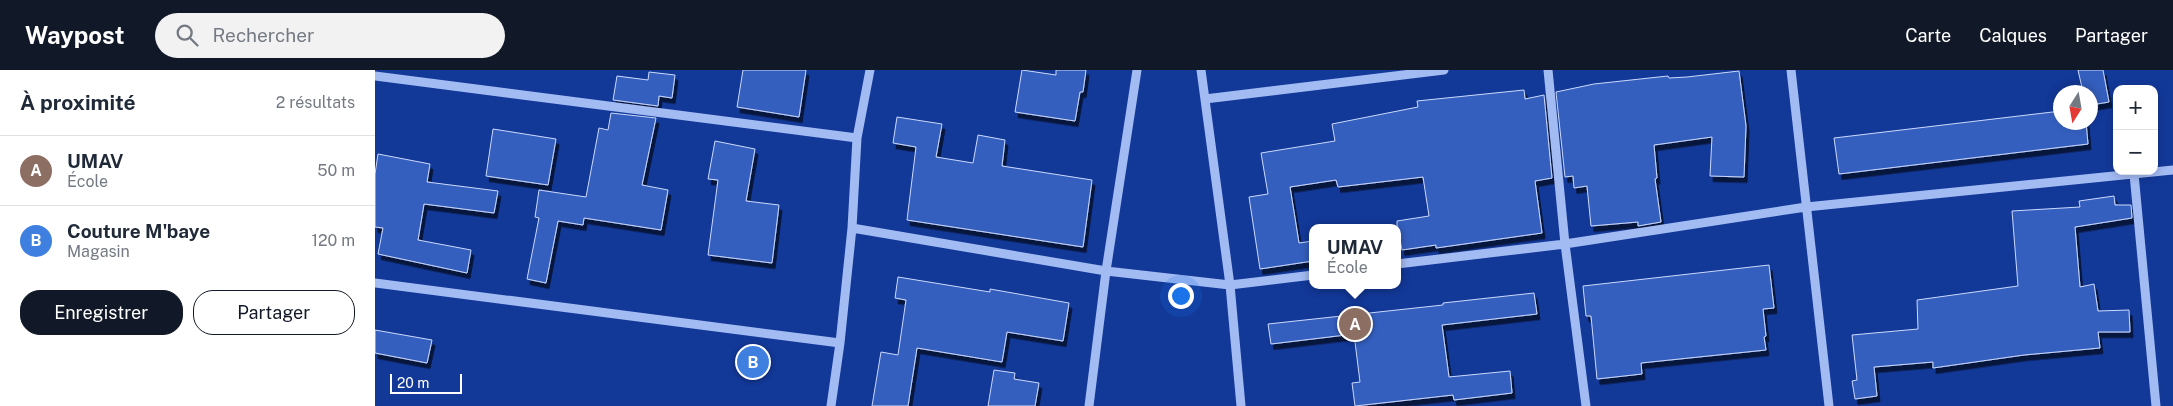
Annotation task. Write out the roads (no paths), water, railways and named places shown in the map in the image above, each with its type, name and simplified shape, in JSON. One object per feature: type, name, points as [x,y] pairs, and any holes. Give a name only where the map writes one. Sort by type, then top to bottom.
[{"type":"street","points":[[831,406],[840,343],[852,228],[857,138],[870,70]]},
{"type":"street","points":[[1089,406],[1106,271],[1137,70]]},
{"type":"street","points":[[1201,70],[1230,285],[1241,406]]},
{"type":"street","points":[[1205,99],[1441,70]]},
{"type":"street","points":[[1548,70],[1565,244],[1587,406]]},
{"type":"street","points":[[1791,70],[1829,406]]},
{"type":"street","points":[[375,76],[857,138]]},
{"type":"street","points":[[2158,172],[2173,170]]},
{"type":"street","points":[[1401,264],[1565,244],[1806,206],[2124,175]]},
{"type":"street","points":[[2134,175],[2156,406]]},
{"type":"street","points":[[852,228],[1106,271],[1230,285],[1309,275]]},
{"type":"street","points":[[375,284],[840,343]]},
{"type":"place","name":"UMAV","points":[[1355,324]]},
{"type":"place","name":"Couture M'baye","points":[[753,362]]}]
